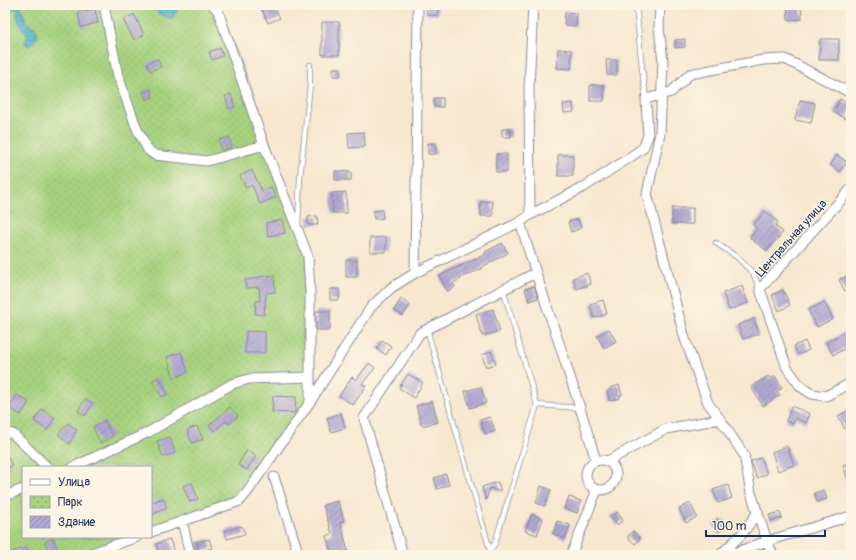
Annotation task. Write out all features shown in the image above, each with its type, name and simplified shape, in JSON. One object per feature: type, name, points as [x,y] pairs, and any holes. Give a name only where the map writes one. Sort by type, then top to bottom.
[{"type":"street","points":[[104,5],[118,76],[137,128],[148,150],[155,155],[207,161],[264,145]]},
{"type":"street","points":[[415,273],[418,5]]},
{"type":"street","points":[[530,215],[529,87],[533,5]]},
{"type":"street","points":[[660,5],[660,28],[663,61],[660,133],[647,194],[685,339],[708,403],[744,455],[751,493],[773,555]]},
{"type":"street","points":[[219,7],[264,145],[308,256],[310,273],[310,402]]},
{"type":"street","points":[[152,532],[240,501],[310,402],[370,306],[391,288],[415,273],[520,222],[530,215],[584,187],[629,158],[642,148],[648,136],[646,99],[671,92],[690,74],[763,60],[785,59],[851,93]]},
{"type":"street","name":"Центральная улица","points":[[851,189],[760,289],[787,368],[801,387],[812,394],[826,396],[851,383]]},
{"type":"street","points":[[520,222],[535,273],[581,408],[596,461]]},
{"type":"street","points":[[403,555],[364,418],[420,333],[535,273]]},
{"type":"street","points":[[75,466],[148,433],[232,384],[249,379],[310,377]]},
{"type":"street","points":[[608,461],[615,468],[616,478],[611,486],[602,490],[597,490],[589,484],[586,476],[588,466],[596,461],[608,461],[666,429],[720,419]]},
{"type":"street","points":[[5,432],[13,434],[46,466]]},
{"type":"street","points":[[274,477],[298,555]]},
{"type":"street","points":[[5,496],[22,489]]},
{"type":"street","points":[[571,555],[597,490]]},
{"type":"street","points":[[720,555],[742,534],[758,512]]},
{"type":"street","points":[[729,555],[767,541],[851,516]]},
{"type":"street","points":[[182,521],[190,555]]},
{"type":"street","points":[[86,555],[134,538]]},
{"type":"lane","points":[[636,5],[646,99]]},
{"type":"lane","points":[[298,230],[300,178],[310,86],[310,65]]},
{"type":"lane","points":[[716,243],[743,262],[753,273],[760,289]]},
{"type":"lane","points":[[489,553],[495,543],[537,405],[503,289]]},
{"type":"lane","points":[[427,329],[489,553]]},
{"type":"lane","points":[[537,405],[581,408]]},
{"type":"green space","points":[[5,5],[219,5],[268,138],[307,253],[308,396],[239,495],[152,528],[152,466],[22,466],[22,538],[123,538],[78,555],[5,555]]},
{"type":"water","points":[[6,5],[20,5],[27,23],[35,28],[38,34],[35,40],[29,45],[27,46],[25,42],[28,36],[17,18],[18,9],[8,9]]},
{"type":"water","points":[[150,5],[180,5],[172,19],[159,14]]},
{"type":"building","points":[[268,5],[273,5],[280,18],[268,23],[261,8]]},
{"type":"building","points":[[427,5],[438,5],[438,15],[427,15]]},
{"type":"building","points":[[787,5],[801,5],[802,19],[788,20]]},
{"type":"building","points":[[95,9],[98,23],[81,27],[78,12]]},
{"type":"building","points":[[565,12],[577,13],[576,26],[564,25]]},
{"type":"building","points":[[134,14],[144,35],[134,40],[123,20]]},
{"type":"building","points":[[322,22],[339,22],[339,55],[322,55]]},
{"type":"building","points":[[685,39],[685,47],[675,48],[675,40]]},
{"type":"building","points":[[820,39],[839,39],[839,60],[819,60]]},
{"type":"building","points":[[220,48],[223,56],[212,60],[209,52]]},
{"type":"building","points":[[558,49],[572,50],[571,69],[557,68]]},
{"type":"building","points":[[158,59],[161,67],[150,71],[147,63]]},
{"type":"building","points":[[606,60],[617,60],[617,75],[607,75]]},
{"type":"building","points":[[333,68],[340,68],[340,76],[333,76]]},
{"type":"building","points":[[590,85],[604,85],[604,101],[590,101]]},
{"type":"building","points":[[151,89],[153,97],[146,100],[143,92]]},
{"type":"building","points":[[231,94],[235,107],[229,109],[225,96]]},
{"type":"building","points":[[434,98],[443,98],[443,107],[434,107]]},
{"type":"building","points":[[840,99],[851,105],[851,110],[846,119],[833,112]]},
{"type":"building","points":[[800,100],[815,103],[811,123],[795,120]]},
{"type":"building","points":[[573,103],[574,112],[564,113],[563,104]]},
{"type":"building","points":[[502,129],[511,129],[511,137],[502,137]]},
{"type":"building","points":[[364,132],[365,147],[349,148],[348,133]]},
{"type":"building","points":[[229,137],[232,147],[221,150],[219,140]]},
{"type":"building","points":[[428,143],[435,143],[436,154],[428,154]]},
{"type":"building","points":[[496,154],[507,154],[507,172],[496,172]]},
{"type":"building","points":[[558,155],[573,155],[573,176],[558,176]]},
{"type":"building","points":[[837,155],[847,162],[840,172],[830,165]]},
{"type":"building","points":[[252,170],[262,191],[271,187],[276,197],[260,204],[252,185],[246,188],[240,176]]},
{"type":"building","points":[[335,171],[351,172],[351,180],[335,180]]},
{"type":"building","points":[[346,192],[347,213],[333,213],[332,193]]},
{"type":"building","points":[[492,201],[493,216],[481,216],[480,202]]},
{"type":"building","points":[[672,208],[693,208],[693,224],[672,224]]},
{"type":"building","points":[[382,210],[383,218],[374,219],[373,211]]},
{"type":"building","points":[[765,211],[778,222],[775,226],[783,232],[767,251],[750,238],[757,229],[753,225]]},
{"type":"building","points":[[317,216],[318,225],[308,225],[308,217]]},
{"type":"building","points":[[578,219],[581,228],[571,232],[568,222]]},
{"type":"building","points":[[282,220],[285,233],[268,236],[266,223]]},
{"type":"building","points":[[386,237],[386,252],[370,252],[370,238]]},
{"type":"building","points":[[502,243],[508,253],[482,267],[483,268],[460,278],[461,279],[453,283],[455,287],[447,291],[439,276],[486,254],[485,252]]},
{"type":"building","points":[[346,260],[357,260],[357,277],[346,277]]},
{"type":"building","points":[[587,273],[591,284],[576,289],[573,278]]},
{"type":"building","points":[[851,274],[851,288],[845,291],[839,280]]},
{"type":"building","points":[[274,275],[275,292],[266,293],[264,315],[255,314],[256,301],[260,301],[259,287],[246,288],[245,280]]},
{"type":"building","points":[[534,286],[538,298],[529,301],[525,289]]},
{"type":"building","points":[[742,286],[748,303],[729,310],[723,293]]},
{"type":"building","points":[[330,289],[339,289],[339,300],[330,300]]},
{"type":"building","points":[[783,290],[790,305],[779,311],[772,295]]},
{"type":"building","points":[[401,299],[410,305],[403,316],[394,310]]},
{"type":"building","points":[[603,300],[607,314],[594,318],[590,304]]},
{"type":"building","points":[[824,302],[833,319],[817,327],[808,310]]},
{"type":"building","points":[[493,309],[500,331],[482,336],[476,314]]},
{"type":"building","points":[[316,311],[330,311],[330,330],[316,330]]},
{"type":"building","points":[[754,319],[759,334],[743,339],[738,325]]},
{"type":"building","points":[[609,329],[616,341],[604,348],[597,336]]},
{"type":"building","points":[[246,331],[265,332],[265,353],[245,353]]},
{"type":"building","points":[[845,332],[851,343],[851,358],[846,348],[833,355],[826,342]]},
{"type":"building","points":[[382,340],[391,346],[386,355],[377,349]]},
{"type":"building","points":[[805,341],[809,350],[798,355],[794,346]]},
{"type":"building","points":[[491,351],[496,364],[486,367],[482,355]]},
{"type":"building","points":[[181,352],[188,372],[174,378],[167,357]]},
{"type":"building","points":[[369,363],[375,368],[362,384],[366,386],[353,405],[339,396],[352,377],[356,380]]},
{"type":"building","points":[[408,374],[423,383],[414,398],[399,388]]},
{"type":"building","points":[[768,376],[770,379],[775,376],[782,388],[777,391],[780,395],[763,406],[751,387]]},
{"type":"building","points":[[159,377],[168,394],[162,397],[152,381]]},
{"type":"building","points":[[619,385],[622,395],[619,396],[620,398],[610,401],[607,391],[610,390],[610,388]]},
{"type":"building","points":[[481,387],[486,403],[470,408],[465,391]]},
{"type":"building","points":[[17,395],[29,402],[21,415],[9,408]]},
{"type":"building","points":[[273,396],[296,397],[295,413],[272,412]]},
{"type":"building","points":[[85,399],[93,403],[85,416],[78,411]]},
{"type":"building","points":[[432,401],[438,422],[422,426],[416,406]]},
{"type":"building","points":[[792,406],[810,414],[806,423],[795,418],[793,424],[786,421]]},
{"type":"building","points":[[230,407],[238,416],[229,424],[226,421],[214,431],[209,425]]},
{"type":"building","points":[[42,409],[55,418],[47,430],[34,421]]},
{"type":"building","points":[[849,410],[851,414],[851,426],[845,429],[838,416]]},
{"type":"building","points":[[341,413],[345,428],[331,432],[327,418]]},
{"type":"building","points":[[490,417],[495,431],[485,434],[480,420]]},
{"type":"building","points":[[105,421],[113,436],[100,443],[93,427]]},
{"type":"building","points":[[68,423],[77,430],[69,444],[58,434]]},
{"type":"building","points":[[197,426],[203,439],[192,443],[187,430]]},
{"type":"building","points":[[170,437],[175,453],[163,457],[157,441]]},
{"type":"building","points":[[787,446],[794,465],[778,471],[772,452]]},
{"type":"building","points":[[247,450],[256,456],[247,470],[238,465]]},
{"type":"building","points":[[5,451],[12,466],[5,469]]},
{"type":"building","points":[[761,458],[767,474],[757,478],[751,461]]},
{"type":"building","points":[[851,463],[851,486],[850,486],[843,465]]},
{"type":"building","points":[[446,474],[449,485],[437,489],[434,478]]},
{"type":"building","points":[[498,482],[501,492],[490,488],[486,500],[482,487]]},
{"type":"building","points":[[192,483],[198,499],[190,502],[183,486]]},
{"type":"building","points":[[728,485],[732,498],[718,503],[713,490]]},
{"type":"building","points":[[541,486],[551,490],[545,506],[536,503]]},
{"type":"building","points":[[824,490],[827,499],[817,502],[814,493]]},
{"type":"building","points":[[569,497],[581,501],[577,513],[564,508]]},
{"type":"building","points":[[163,498],[167,508],[152,515],[152,503]]},
{"type":"building","points":[[338,501],[344,521],[340,522],[348,551],[332,555],[326,536],[332,534],[323,505]]},
{"type":"building","points":[[690,503],[697,517],[686,523],[679,509]]},
{"type":"building","points":[[617,512],[623,520],[617,525],[610,517]]},
{"type":"building","points":[[780,512],[782,518],[771,521],[769,515]]},
{"type":"building","points":[[532,514],[543,519],[537,535],[525,531]]},
{"type":"building","points":[[722,519],[727,527],[718,532],[713,524]]},
{"type":"building","points":[[557,521],[570,525],[565,539],[553,534]]},
{"type":"building","points":[[242,526],[245,534],[227,539],[224,531]]},
{"type":"building","points":[[633,531],[640,538],[635,544],[627,537]]},
{"type":"building","points":[[53,538],[58,550],[50,553],[45,542]]},
{"type":"building","points":[[170,539],[174,553],[169,555],[160,555],[156,544]]},
{"type":"building","points":[[209,539],[212,548],[199,552],[197,542]]},
{"type":"building","points":[[26,547],[29,555],[7,554]]}]
